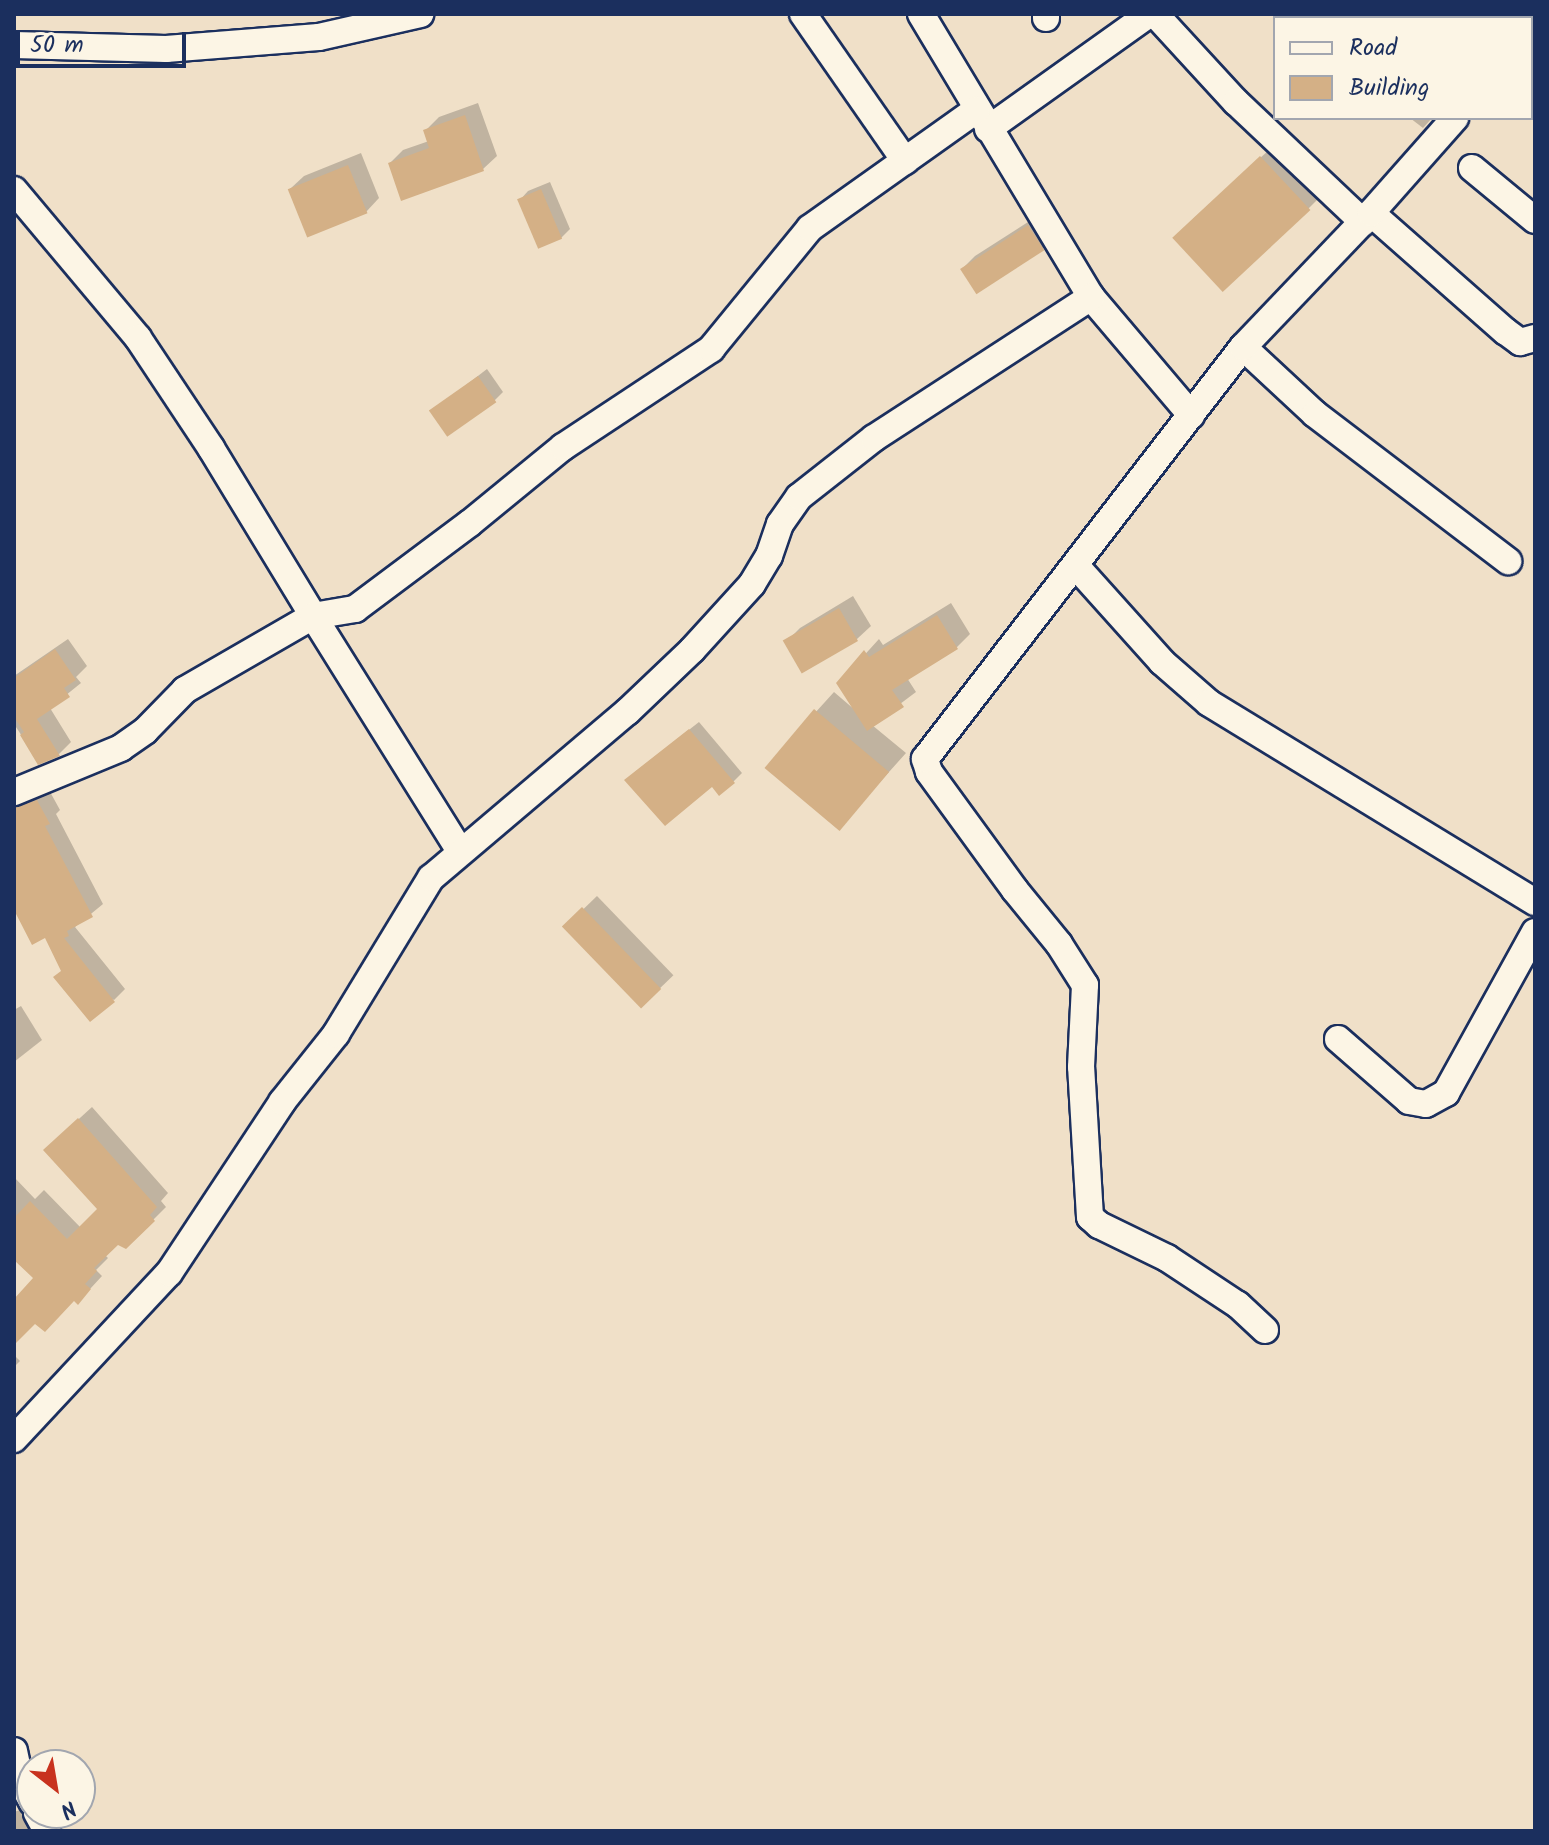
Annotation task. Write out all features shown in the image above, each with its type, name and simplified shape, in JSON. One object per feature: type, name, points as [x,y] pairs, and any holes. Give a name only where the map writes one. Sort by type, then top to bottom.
[{"type":"street","points":[[14,45],[166,49],[288,40],[319,37],[420,14]]},
{"type":"street","points":[[803,14],[905,161]]},
{"type":"street","points":[[921,14],[1091,297],[1191,415]]},
{"type":"street","points":[[14,792],[121,748],[145,731],[185,690],[313,616],[355,609],[470,523],[563,447],[711,349],[810,228],[905,161],[982,120],[1149,14]]},
{"type":"street","points":[[1155,14],[1236,102],[1367,218],[1520,342],[1535,338]]},
{"type":"street","points":[[1265,1330],[1238,1305],[1167,1258],[1099,1225],[1090,1217],[1081,1067],[1085,985],[929,772],[925,759],[1243,347],[1367,218],[1453,120]]},
{"type":"street","points":[[1472,168],[1535,220]]},
{"type":"street","points":[[14,190],[138,338],[211,448],[460,851]]},
{"type":"street","points":[[14,1439],[169,1273],[282,1102],[336,1034],[431,878],[627,712],[692,650],[752,584],[769,556],[780,524],[799,497],[874,438],[1091,297]]},
{"type":"street","points":[[1243,347],[1315,414],[1508,561]]},
{"type":"street","points":[[1076,566],[1162,662],[1209,703],[1535,902]]},
{"type":"street","points":[[1338,1039],[1409,1101],[1426,1104],[1446,1093],[1535,932]]},
{"type":"building","points":[[465,115],[484,171],[401,201],[388,163],[429,148],[423,130]]},
{"type":"building","points":[[1260,156],[1310,210],[1223,292],[1172,238]]},
{"type":"building","points":[[348,165],[367,213],[307,238],[288,189]]},
{"type":"building","points":[[541,189],[562,239],[538,249],[517,199]]},
{"type":"building","points":[[1028,225],[1044,250],[976,294],[960,269]]},
{"type":"building","points":[[478,376],[496,402],[447,437],[429,410]]},
{"type":"building","points":[[839,608],[858,641],[802,673],[783,640]]},
{"type":"building","points":[[937,615],[958,649],[892,690],[904,707],[867,731],[836,683],[864,650],[869,657]]},
{"type":"building","points":[[55,649],[76,680],[64,688],[70,697],[37,719],[60,756],[38,765],[20,735],[24,732],[14,717],[14,678]]},
{"type":"building","points":[[814,709],[889,772],[840,831],[765,768]]},
{"type":"building","points":[[689,729],[735,783],[719,796],[712,787],[665,826],[624,780]]},
{"type":"building","points":[[37,800],[50,824],[45,826],[93,917],[67,931],[69,936],[64,938],[115,1002],[90,1022],[53,977],[61,971],[45,938],[32,945],[14,910],[14,808]]},
{"type":"building","points":[[582,907],[661,989],[641,1008],[562,926]]},
{"type":"building","points":[[78,1118],[157,1207],[150,1215],[155,1221],[126,1249],[118,1245],[94,1268],[97,1271],[85,1284],[91,1289],[78,1305],[74,1301],[45,1332],[35,1324],[14,1345],[14,1299],[33,1278],[14,1260],[14,1218],[30,1201],[67,1239],[97,1209],[43,1150]]}]
